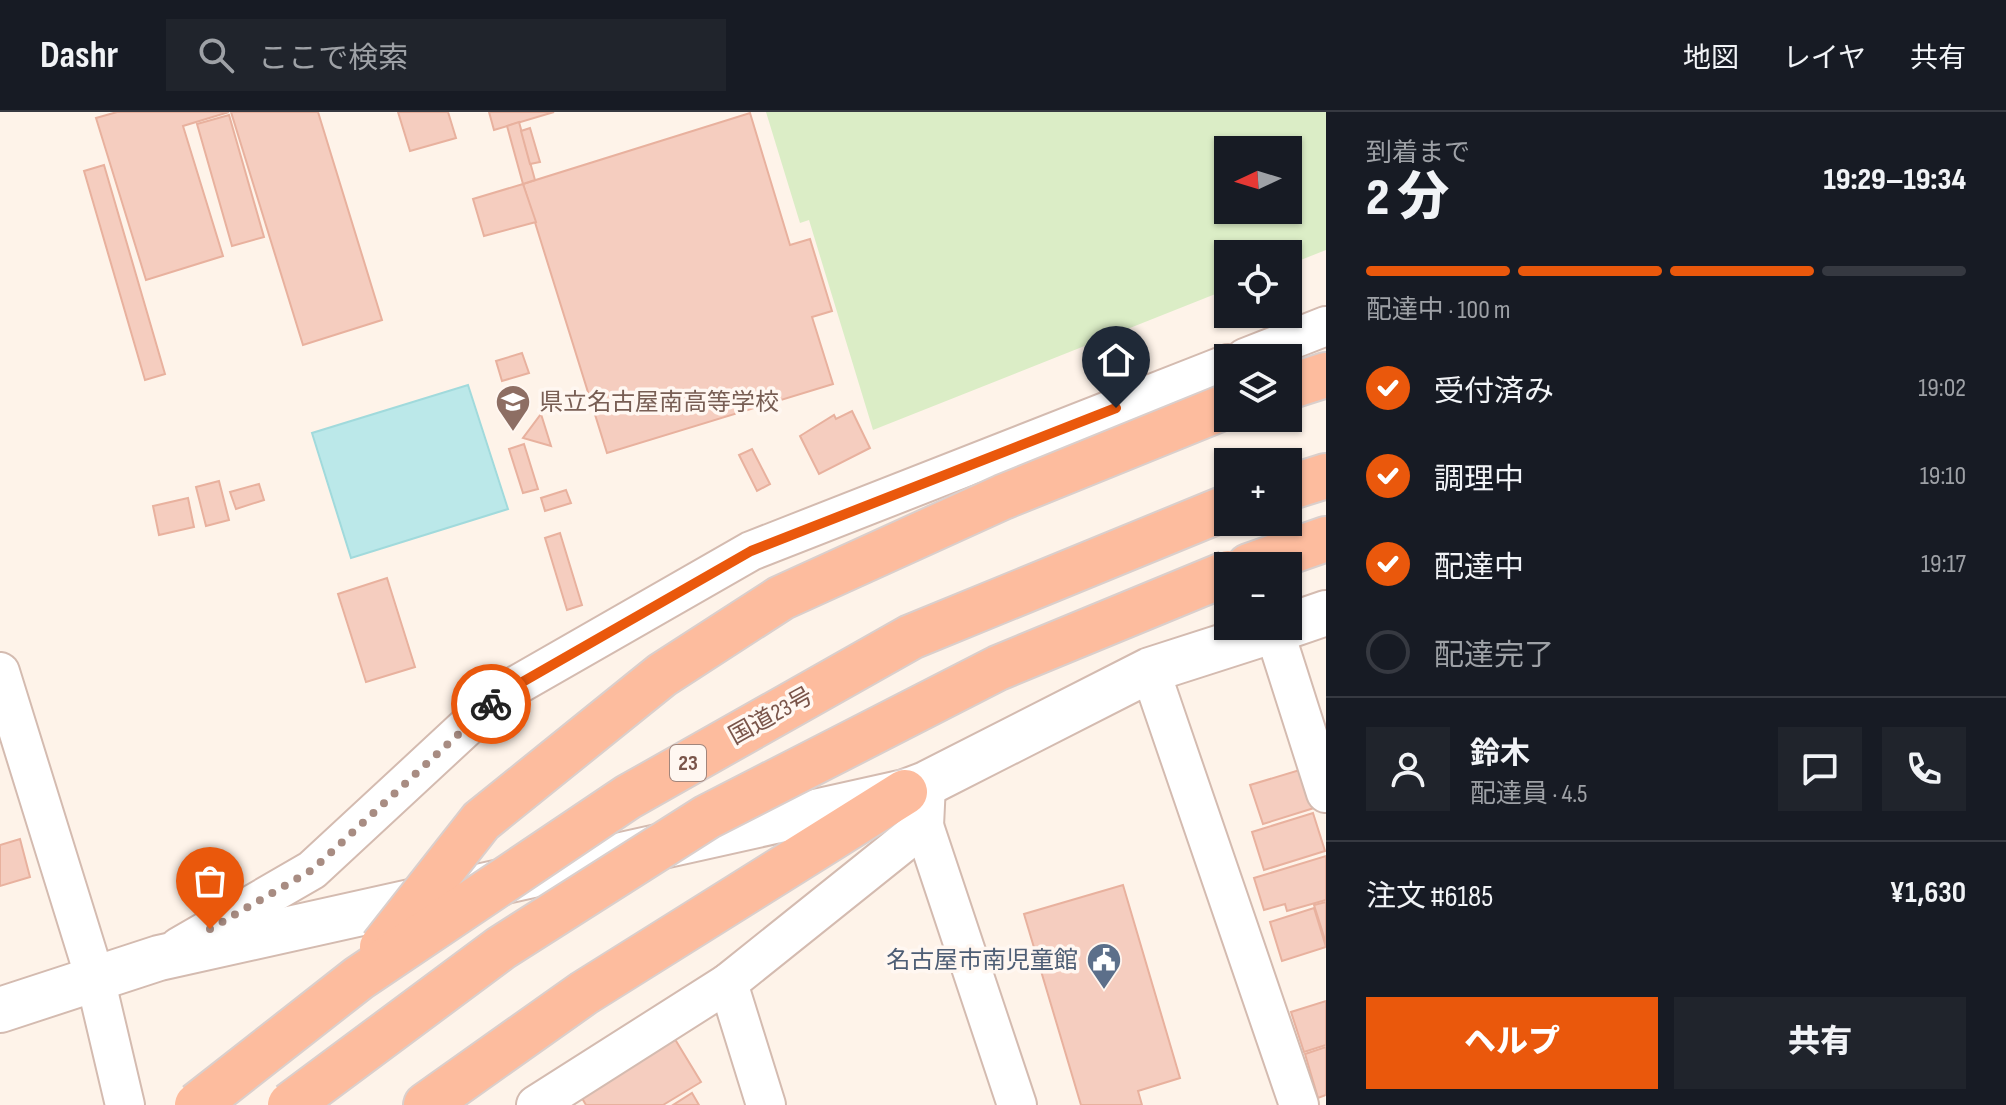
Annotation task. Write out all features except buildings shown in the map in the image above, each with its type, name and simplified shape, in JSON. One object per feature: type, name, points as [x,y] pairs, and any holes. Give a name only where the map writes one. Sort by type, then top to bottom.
[{"type":"highway","points":[[1302,383],[1326,375]]},
{"type":"highway","points":[[359,978],[481,821],[662,675],[781,598],[1003,497],[1214,412]]},
{"type":"highway","points":[[1302,484],[1326,476]]},
{"type":"highway","name":"国道23号","points":[[197,1105],[359,978],[628,797],[911,637],[1214,513]]},
{"type":"highway","points":[[1289,552],[1326,539]]},
{"type":"highway","name":"23","points":[[290,1105],[501,948],[707,817],[998,668],[1214,579]]},
{"type":"highway","points":[[426,1105],[584,993],[919,801]]},
{"type":"street","points":[[1280,344],[1326,326]]},
{"type":"street","points":[[159,958],[312,870],[503,693],[751,551],[1214,369]]},
{"type":"street","points":[[1302,621],[1326,613]]},
{"type":"street","points":[[536,1105],[728,983],[919,801],[1150,670],[1243,640]]},
{"type":"street","points":[[1286,640],[1326,793]]},
{"type":"street","points":[[1150,670],[1299,1105]]},
{"type":"street","points":[[0,672],[95,978],[125,1105]]},
{"type":"street","points":[[0,1010],[159,958],[919,801]]},
{"type":"street","points":[[919,801],[1017,1105]]},
{"type":"street","points":[[728,983],[766,1105]]},
{"type":"green space","points":[[766,112],[1326,112],[1326,250],[1302,259],[1302,240],[1214,240],[1214,295],[873,430],[809,220],[800,223]]},
{"type":"water","points":[[468,385],[508,509],[351,558],[312,433]]},
{"type":"way so far","points":[[210,929],[312,870],[491,704]]},
{"type":"place","name":"県立名古屋南高等学校","points":[[513,433]]},
{"type":"place","name":"名古屋市南児童館","points":[[1104,991]]},
{"type":"route","points":[[491,704],[503,693],[751,551],[1116,408]]}]
